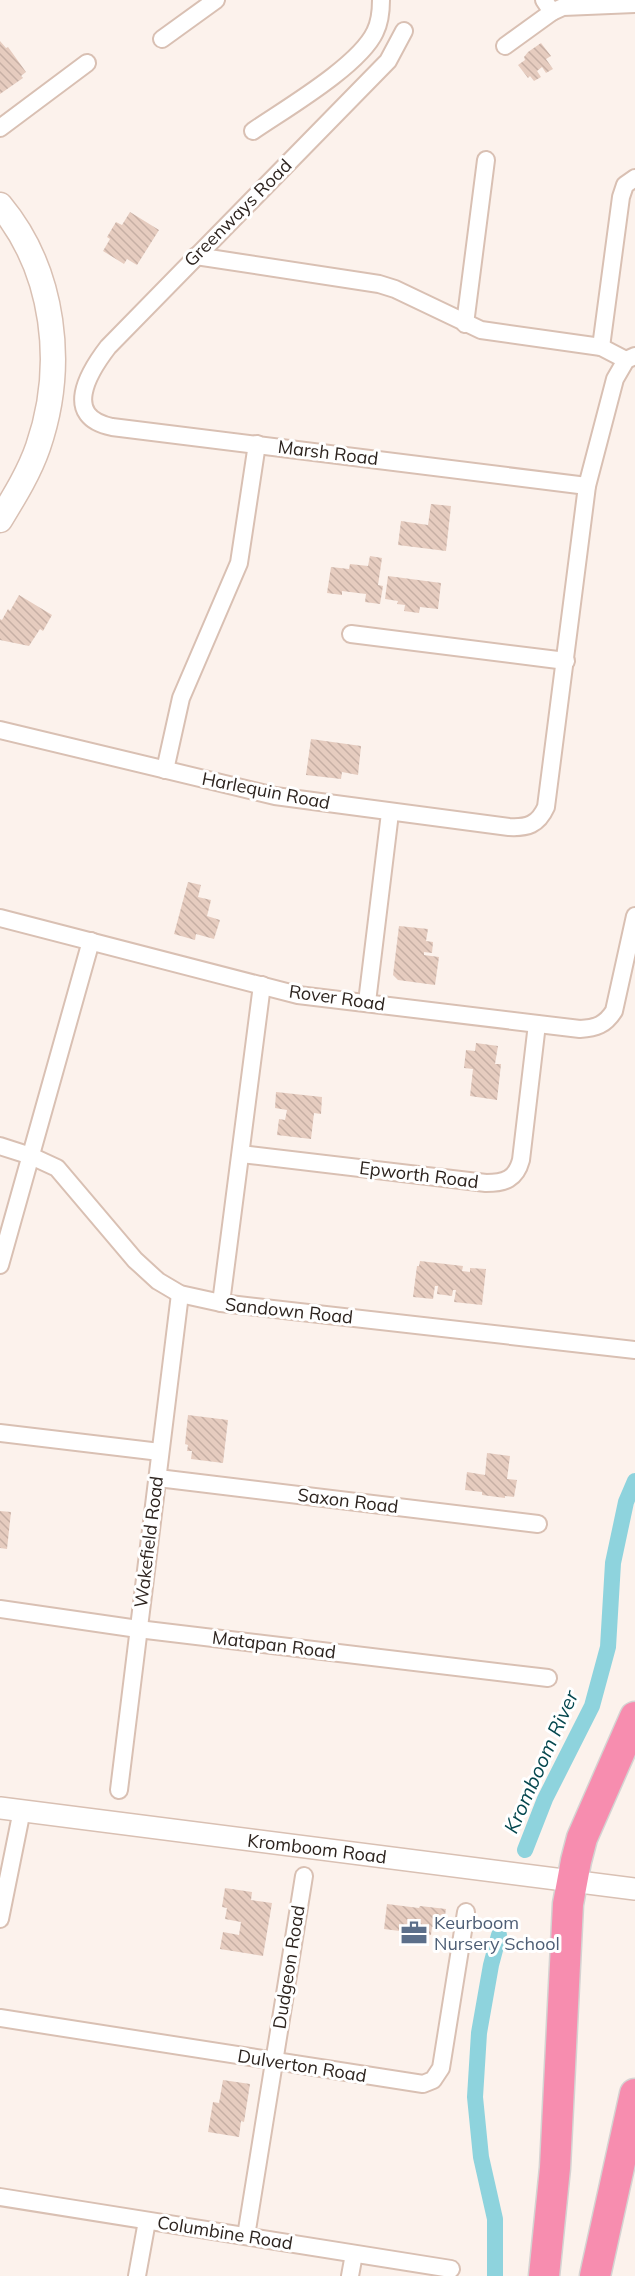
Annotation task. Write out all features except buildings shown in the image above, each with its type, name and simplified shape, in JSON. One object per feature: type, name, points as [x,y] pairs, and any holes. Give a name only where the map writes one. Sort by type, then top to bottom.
[{"type":"highway","points":[[544,2276],[555,2168],[568,1904],[558,1879],[582,1838],[635,1717]]},
{"type":"highway","points":[[595,2276],[635,2094]]},
{"type":"main road","points":[[0,205],[24,238],[44,290],[52,339],[52,378],[48,412],[37,450],[19,489],[0,520]]},
{"type":"street","points":[[162,39],[216,0]]},
{"type":"street","points":[[253,131],[342,69],[362,50],[376,31],[380,20],[381,0]]},
{"type":"street","points":[[505,46],[548,6],[563,8],[635,4]]},
{"type":"street","name":"Greenways Road","points":[[84,400],[89,375],[108,347],[388,61],[404,31]]},
{"type":"street","points":[[0,128],[87,63]]},
{"type":"street","points":[[465,324],[486,160]]},
{"type":"street","points":[[601,347],[621,197],[625,185],[635,178]]},
{"type":"street","points":[[195,256],[379,284],[395,289],[465,324],[494,333],[601,347],[630,358],[615,380],[586,486],[566,661],[351,634]]},
{"type":"street","name":"Marsh Road","points":[[84,400],[89,418],[98,424],[586,486]]},
{"type":"street","points":[[165,770],[181,698],[239,563],[257,444]]},
{"type":"street","name":"Harlequin Road","points":[[0,730],[275,796],[390,813],[524,827],[535,823],[542,816],[546,807],[566,661]]},
{"type":"street","points":[[367,1002],[390,813]]},
{"type":"street","name":"Rover Road","points":[[0,918],[298,995],[580,1029],[600,1026],[608,1020],[617,1000],[635,916]]},
{"type":"street","points":[[0,1265],[91,942]]},
{"type":"street","points":[[221,1303],[262,985]]},
{"type":"street","name":"Epworth Road","points":[[241,1154],[486,1183],[499,1183],[510,1179],[518,1171],[521,1160],[537,1024]]},
{"type":"street","name":"Sandown Road","points":[[0,1146],[31,1156],[57,1168],[140,1266],[158,1281],[180,1294],[221,1303],[635,1350]]},
{"type":"street","name":"Wakefield Road","points":[[119,1790],[180,1294]]},
{"type":"street","points":[[0,1433],[160,1452]]},
{"type":"street","name":"Saxon Road","points":[[158,1478],[538,1524]]},
{"type":"street","name":"Matapan Road","points":[[0,1609],[138,1629],[548,1678]]},
{"type":"street","name":"Kromboom Road","points":[[0,1808],[635,1889]]},
{"type":"street","points":[[0,1919],[22,1810]]},
{"type":"street","name":"Dudgeon Road","points":[[246,2236],[304,1876]]},
{"type":"street","name":"Dulverton Road","points":[[0,2018],[418,2084],[433,2080],[441,2068],[466,1912]]},
{"type":"street","name":"Columbine Road","points":[[0,2196],[451,2270]]},
{"type":"street","points":[[137,2276],[147,2221]]},
{"type":"street","points":[[350,2276],[354,2254]]},
{"type":"waterway","name":"Kromboom River","points":[[525,1850],[545,1799],[592,1706],[608,1647],[613,1563],[626,1502],[635,1481]]},
{"type":"waterway","name":"Kromboom River","points":[[495,2276],[495,2219],[481,2157],[475,2097],[479,2033],[491,1965],[499,1935]]},
{"type":"place","name":"Keurboom Nursery School","points":[[414,1933]]}]
